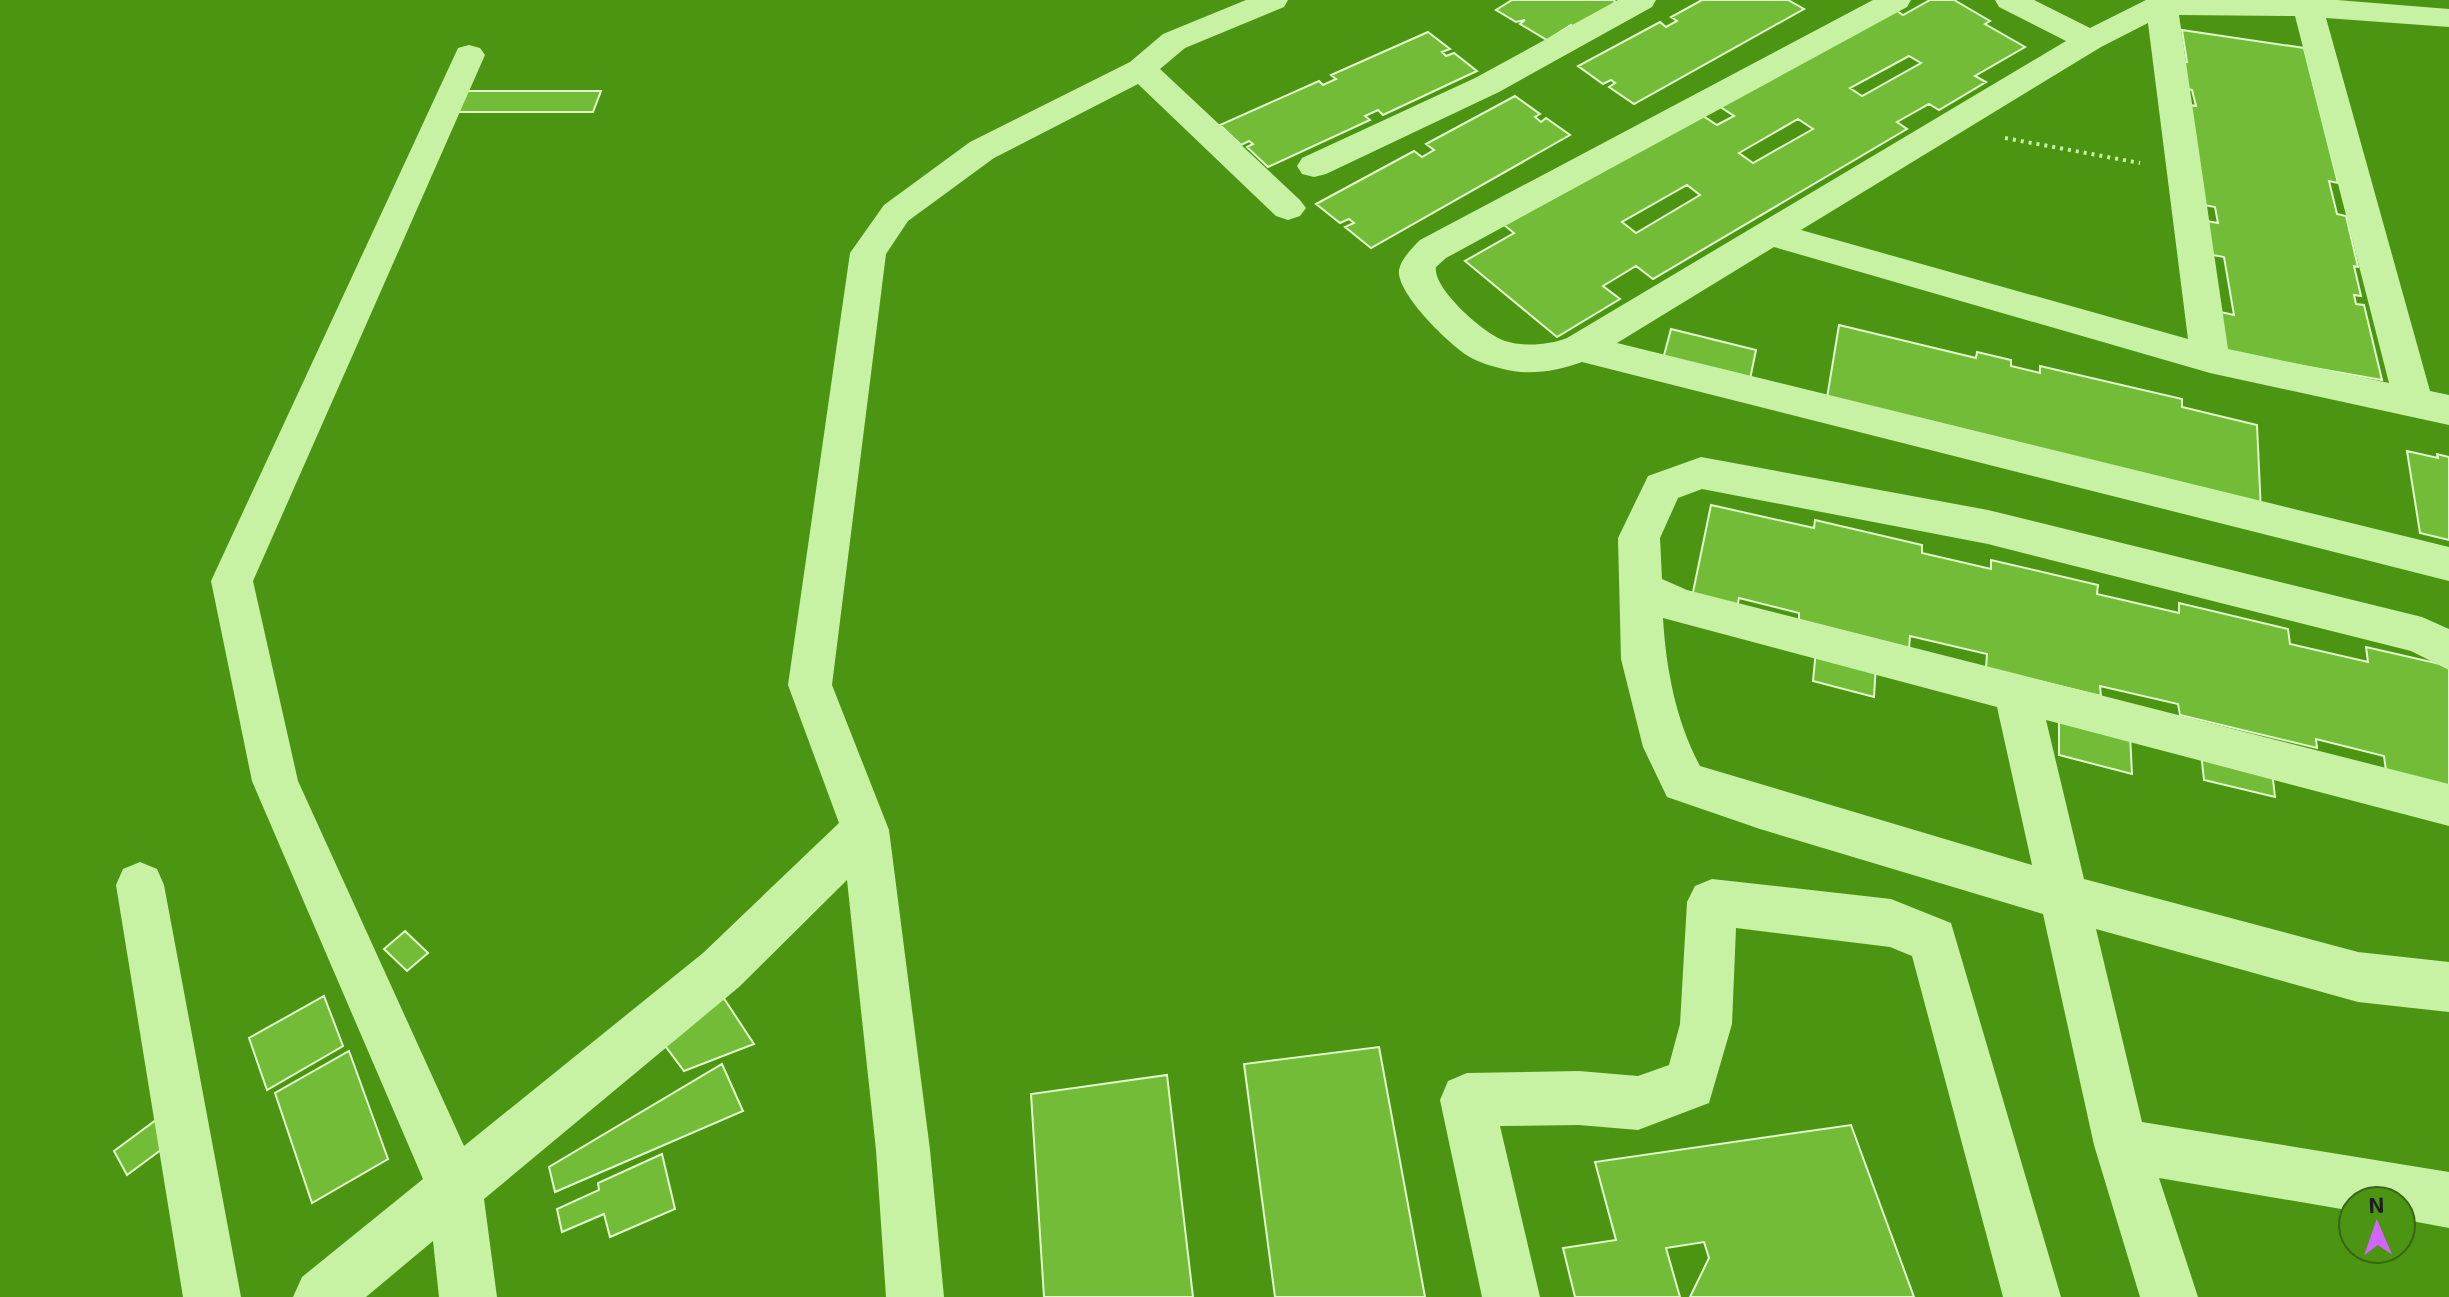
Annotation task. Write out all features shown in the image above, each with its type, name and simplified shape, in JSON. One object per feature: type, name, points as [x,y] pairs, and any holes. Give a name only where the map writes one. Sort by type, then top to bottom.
[{"type":"street","points":[[915,1297],[903,1150],[865,830],[810,685],[868,253],[896,213],[982,150],[1141,69],[1174,41],[1273,0]]},
{"type":"street","points":[[1314,166],[1487,85],[1641,0]]},
{"type":"street","points":[[1896,0],[1433,249],[1422,258],[1417,275],[1424,291],[1479,345],[1511,355],[1541,359],[1562,356],[2090,40],[2140,6],[2306,3],[2449,18]]},
{"type":"street","points":[[2010,0],[2090,40]]},
{"type":"street","points":[[1767,233],[2210,359],[2431,406],[2306,3]]},
{"type":"street","points":[[2140,6],[2184,171],[2210,359]]},
{"type":"street","points":[[468,1297],[455,1189],[275,781],[232,581],[469,55]]},
{"type":"street","points":[[1141,69],[1288,208]]},
{"type":"street","points":[[1580,348],[2449,564]]},
{"type":"street","points":[[2449,651],[2422,635],[1988,527],[1701,473],[1662,487],[1639,538],[1643,659],[1666,747],[1684,782],[1760,808],[2063,897],[2358,977],[2449,987]]},
{"type":"street","points":[[1641,589],[1680,606],[2449,805]]},
{"type":"street","points":[[2017,695],[2127,1163],[2169,1297]]},
{"type":"street","points":[[322,1297],[721,970],[865,830]]},
{"type":"street","points":[[140,885],[212,1297]]},
{"type":"street","points":[[1511,1297],[1467,1100],[1579,1098],[1638,1103],[1690,1084],[1706,1024],[1712,902],[1891,923],[1933,940],[2032,1297]]},
{"type":"street","points":[[2127,1163],[2449,1200]]},
{"type":"path","points":[[1945,127],[2184,171]]},
{"type":"building","points":[[1512,0],[1616,2],[1575,28],[1571,25],[1547,40],[1520,24],[1525,20],[1516,22],[1496,10]]},
{"type":"building","points":[[1702,0],[1788,0],[1804,9],[1634,104],[1609,87],[1615,83],[1611,80],[1603,84],[1578,66],[1660,22],[1666,27],[1677,21],[1671,17]]},
{"type":"building","points":[[1930,0],[1954,0],[1990,21],[1985,24],[2025,47],[1975,76],[1986,82],[1939,110],[1929,104],[1897,122],[1907,129],[1653,279],[1636,266],[1603,286],[1620,299],[1557,337],[1465,261],[1514,233],[1504,225],[1703,116],[1717,125],[1734,116],[1719,106],[1894,9],[1903,15]],"holes":[[[1909,56],[1921,63],[1862,96],[1850,88]],[[1798,119],[1813,129],[1753,163],[1739,153]],[[1687,185],[1700,195],[1636,233],[1622,222]]]},
{"type":"building","points":[[2182,30],[2304,48],[2338,183],[2329,181],[2337,214],[2346,216],[2358,267],[2354,266],[2361,296],[2354,295],[2356,304],[2364,305],[2382,380],[2223,352],[2216,311],[2234,315],[2224,257],[2207,254],[2201,220],[2218,223],[2215,207],[2198,204],[2182,104],[2196,106],[2192,90],[2180,88],[2175,60],[2187,62]]},
{"type":"building","points":[[1428,32],[1450,49],[1442,52],[1446,56],[1454,53],[1477,71],[1383,115],[1378,110],[1365,116],[1370,120],[1268,167],[1247,147],[1253,144],[1249,141],[1241,145],[1220,125],[1319,81],[1323,85],[1336,79],[1331,75]]},
{"type":"building","points":[[465,91],[601,91],[593,112],[456,112]]},
{"type":"building","points":[[1515,96],[1540,114],[1535,117],[1541,122],[1546,118],[1570,135],[1371,248],[1345,227],[1354,223],[1349,219],[1340,223],[1316,204],[1414,151],[1422,157],[1434,150],[1426,144]]},
{"type":"building","points":[[1839,325],[1976,358],[1977,352],[2011,360],[2011,366],[2040,373],[2040,366],[2182,399],[2182,407],[2257,425],[2261,512],[1826,404]]},
{"type":"building","points":[[1671,329],[1756,350],[1749,384],[1662,363]]},
{"type":"building","points":[[2407,451],[2438,458],[2437,454],[2449,457],[2449,540],[2420,533]]},
{"type":"building","points":[[1711,505],[1814,528],[1815,520],[1922,545],[1922,553],[1991,569],[1991,560],[2098,585],[2097,594],[2179,613],[2179,603],[2288,629],[2290,644],[2368,662],[2366,647],[2449,666],[2449,793],[2387,778],[2384,756],[2316,739],[2317,748],[2180,715],[2178,704],[2100,686],[2101,696],[1986,668],[1987,654],[1910,636],[1909,649],[1799,622],[1799,613],[1739,598],[1737,608],[1692,597]]},
{"type":"building","points":[[1816,650],[1876,664],[1874,697],[1813,681]]},
{"type":"building","points":[[2059,718],[2130,735],[2132,774],[2059,755]]},
{"type":"building","points":[[2200,744],[2271,762],[2275,797],[2204,780]]},
{"type":"building","points":[[405,931],[428,953],[407,971],[384,949]]},
{"type":"building","points":[[324,996],[343,1046],[267,1090],[249,1038]]},
{"type":"building","points":[[723,997],[754,1044],[684,1071],[663,1043]]},
{"type":"building","points":[[1379,1047],[1425,1297],[1275,1297],[1244,1064]]},
{"type":"building","points":[[349,1051],[388,1159],[312,1203],[275,1093]]},
{"type":"building","points":[[722,1064],[743,1111],[555,1192],[549,1167]]},
{"type":"building","points":[[1167,1075],[1193,1297],[1044,1297],[1031,1094]]},
{"type":"building","points":[[160,1117],[173,1141],[127,1175],[114,1151]]},
{"type":"building","points":[[1851,1125],[1914,1297],[1690,1297],[1709,1258],[1704,1242],[1666,1248],[1680,1297],[1575,1297],[1563,1248],[1616,1240],[1595,1162]]},
{"type":"building","points":[[662,1154],[675,1209],[610,1237],[604,1214],[562,1232],[557,1209],[599,1190],[598,1183]]}]
